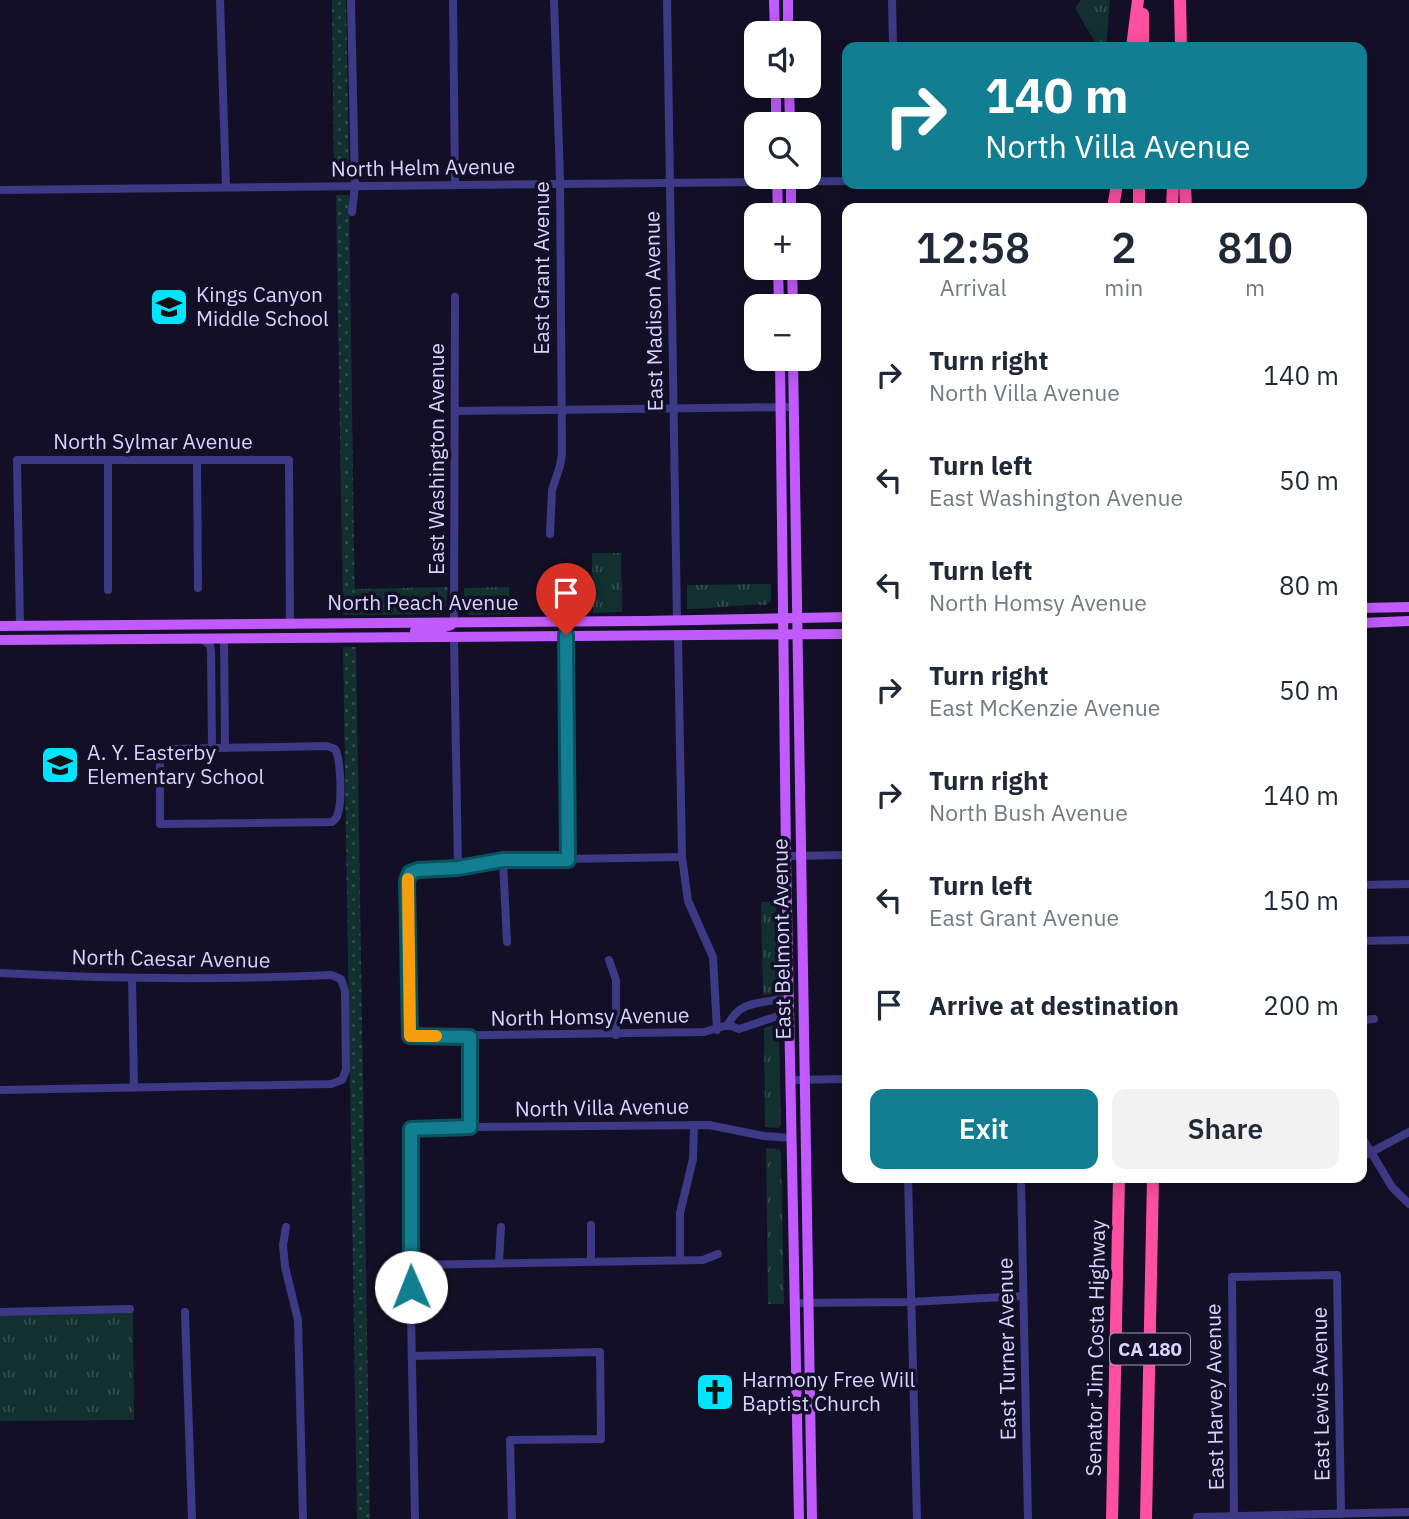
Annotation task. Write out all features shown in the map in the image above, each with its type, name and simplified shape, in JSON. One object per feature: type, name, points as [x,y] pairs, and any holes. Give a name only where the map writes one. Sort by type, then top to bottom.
[{"type":"highway","points":[[1133,42],[1138,0]]},
{"type":"highway","points":[[1143,42],[1144,0]]},
{"type":"highway","points":[[1175,42],[1178,0]]},
{"type":"highway","points":[[1178,0],[1181,42]]},
{"type":"highway","name":"Senator Jim Costa Highway","points":[[1112,1519],[1119,1183]]},
{"type":"highway","name":"CA 180","points":[[1146,1519],[1153,1183]]},
{"type":"main road","points":[[774,0],[775,21]]},
{"type":"main road","points":[[788,0],[788,21]]},
{"type":"main road","name":"East Belmont Avenue","points":[[780,371],[786,856],[799,1519]]},
{"type":"main road","name":"East Belmont Avenue","points":[[793,371],[812,1519]]},
{"type":"main road","points":[[1367,608],[1409,607]]},
{"type":"main road","points":[[1367,615],[1383,614],[1395,608]]},
{"type":"main road","name":"North Peach Avenue","points":[[0,626],[677,621],[842,617]]},
{"type":"main road","points":[[566,635],[573,629],[626,627],[643,621]]},
{"type":"main road","points":[[1367,622],[1409,621]]},
{"type":"main road","points":[[397,636],[411,631],[446,628],[454,622]]},
{"type":"main road","points":[[224,638],[227,633],[234,631],[282,630],[290,623]]},
{"type":"main road","name":"North Peach Avenue","points":[[0,640],[842,634]]},
{"type":"street","points":[[220,0],[226,187]]},
{"type":"street","points":[[351,0],[355,186],[352,212]]},
{"type":"street","points":[[453,0],[455,184]]},
{"type":"street","name":"East Grant Avenue","points":[[550,534],[552,490],[561,466],[562,454],[554,0]]},
{"type":"street","name":"East Madison Avenue","points":[[667,0],[677,621]]},
{"type":"street","points":[[892,0],[893,42]]},
{"type":"street","name":"North Helm Avenue","points":[[821,180],[842,181]]},
{"type":"street","name":"North Helm Avenue","points":[[0,190],[668,184],[744,181]]},
{"type":"street","name":"East Washington Avenue","points":[[454,297],[454,622]]},
{"type":"street","points":[[456,411],[794,407]]},
{"type":"street","name":"North Sylmar Avenue","points":[[20,626],[17,460],[289,460],[290,623]]},
{"type":"street","points":[[108,460],[108,590]]},
{"type":"street","points":[[198,460],[198,589]]},
{"type":"street","points":[[566,635],[568,860]]},
{"type":"street","points":[[454,637],[458,868],[503,860],[682,857]]},
{"type":"street","points":[[678,637],[682,857],[688,901],[713,957],[717,1030]]},
{"type":"street","points":[[200,638],[211,645],[212,748]]},
{"type":"street","points":[[224,638],[225,748]]},
{"type":"street","points":[[327,746],[335,749],[338,758],[339,810],[335,819],[328,822],[160,824],[162,752],[169,749],[225,748],[327,746]]},
{"type":"street","points":[[786,856],[842,855]]},
{"type":"street","points":[[503,860],[507,942]]},
{"type":"street","name":"North Homsy Avenue","points":[[458,868],[418,870],[410,873],[407,881],[410,1036],[704,1032],[728,1025],[733,1015],[747,1007],[785,997],[789,993]]},
{"type":"street","points":[[1367,885],[1409,884]]},
{"type":"street","points":[[1367,941],[1409,940]]},
{"type":"street","points":[[608,960],[616,980],[616,1035]]},
{"type":"street","name":"North Caesar Avenue","points":[[0,973],[132,978],[331,975],[341,979],[345,991],[346,1070],[342,1080],[331,1084],[134,1087]]},
{"type":"street","points":[[0,1090],[134,1087],[132,978]]},
{"type":"street","name":"North Homsy Avenue","points":[[728,1025],[739,1029],[778,1016],[790,1020]]},
{"type":"street","points":[[1367,1020],[1374,1019]]},
{"type":"street","points":[[470,1037],[470,1127]]},
{"type":"street","points":[[790,1080],[842,1079]]},
{"type":"street","points":[[680,1260],[680,1213],[693,1159],[694,1125]]},
{"type":"street","name":"North Villa Avenue","points":[[410,1265],[411,1129],[694,1125],[725,1127],[775,1138],[792,1138]]},
{"type":"street","points":[[1367,1154],[1409,1132]]},
{"type":"street","points":[[1367,1144],[1392,1187],[1409,1204]]},
{"type":"street","points":[[908,1183],[917,1519]]},
{"type":"street","name":"East Turner Avenue","points":[[1021,1183],[1028,1519]]},
{"type":"street","points":[[591,1225],[591,1261]]},
{"type":"street","points":[[286,1227],[283,1245],[285,1267],[298,1320],[303,1519]]},
{"type":"street","points":[[499,1263],[501,1227]]},
{"type":"street","points":[[415,1519],[410,1265],[703,1260],[718,1254]]},
{"type":"street","name":"East Harvey Avenue","points":[[1234,1516],[1232,1277],[1336,1275]]},
{"type":"street","name":"East Lewis Avenue","points":[[1336,1275],[1340,1514]]},
{"type":"street","points":[[795,1303],[910,1302],[1023,1296]]},
{"type":"street","points":[[0,1312],[130,1310]]},
{"type":"street","points":[[185,1312],[192,1519]]},
{"type":"street","points":[[412,1356],[600,1352],[601,1439],[510,1440],[512,1519]]},
{"type":"street","points":[[1197,1517],[1409,1512]]},
{"type":"green space","points":[[332,0],[346,0],[348,179],[334,179]]},
{"type":"green space","points":[[1081,0],[1110,0],[1106,42],[1095,42],[1075,8]]},
{"type":"green space","points":[[336,195],[349,195],[355,615],[343,615]]},
{"type":"green space","points":[[592,553],[621,553],[622,612],[593,613]]},
{"type":"green space","points":[[771,584],[771,600],[766,605],[687,609],[687,585]]},
{"type":"green space","points":[[448,587],[446,608],[441,614],[355,615],[354,589]]},
{"type":"green space","points":[[509,587],[510,614],[470,615],[464,612],[464,588]]},
{"type":"green space","points":[[343,647],[356,647],[370,1519],[357,1519]]},
{"type":"green space","points":[[761,902],[776,902],[778,989],[776,993],[763,995]]},
{"type":"green space","points":[[776,1025],[779,1029],[781,1125],[778,1128],[765,1127],[764,1028]]},
{"type":"green space","points":[[766,1148],[779,1149],[781,1152],[784,1304],[768,1304]]},
{"type":"green space","points":[[133,1312],[134,1420],[0,1421],[0,1313]]},
{"type":"slow traffic","points":[[408,879],[410,1036],[436,1036]]},
{"type":"place","name":"Kings Canyon Middle School","points":[[169,307]]},
{"type":"place","name":"A. Y. Easterby Elementary School","points":[[60,765]]},
{"type":"place","name":"Harmony Free Will Baptist Church","points":[[715,1392]]},
{"type":"route","points":[[411,1287],[411,1129],[470,1127],[470,1037],[410,1036],[407,881],[410,873],[418,870],[458,868],[503,860],[568,860],[566,635]]}]
